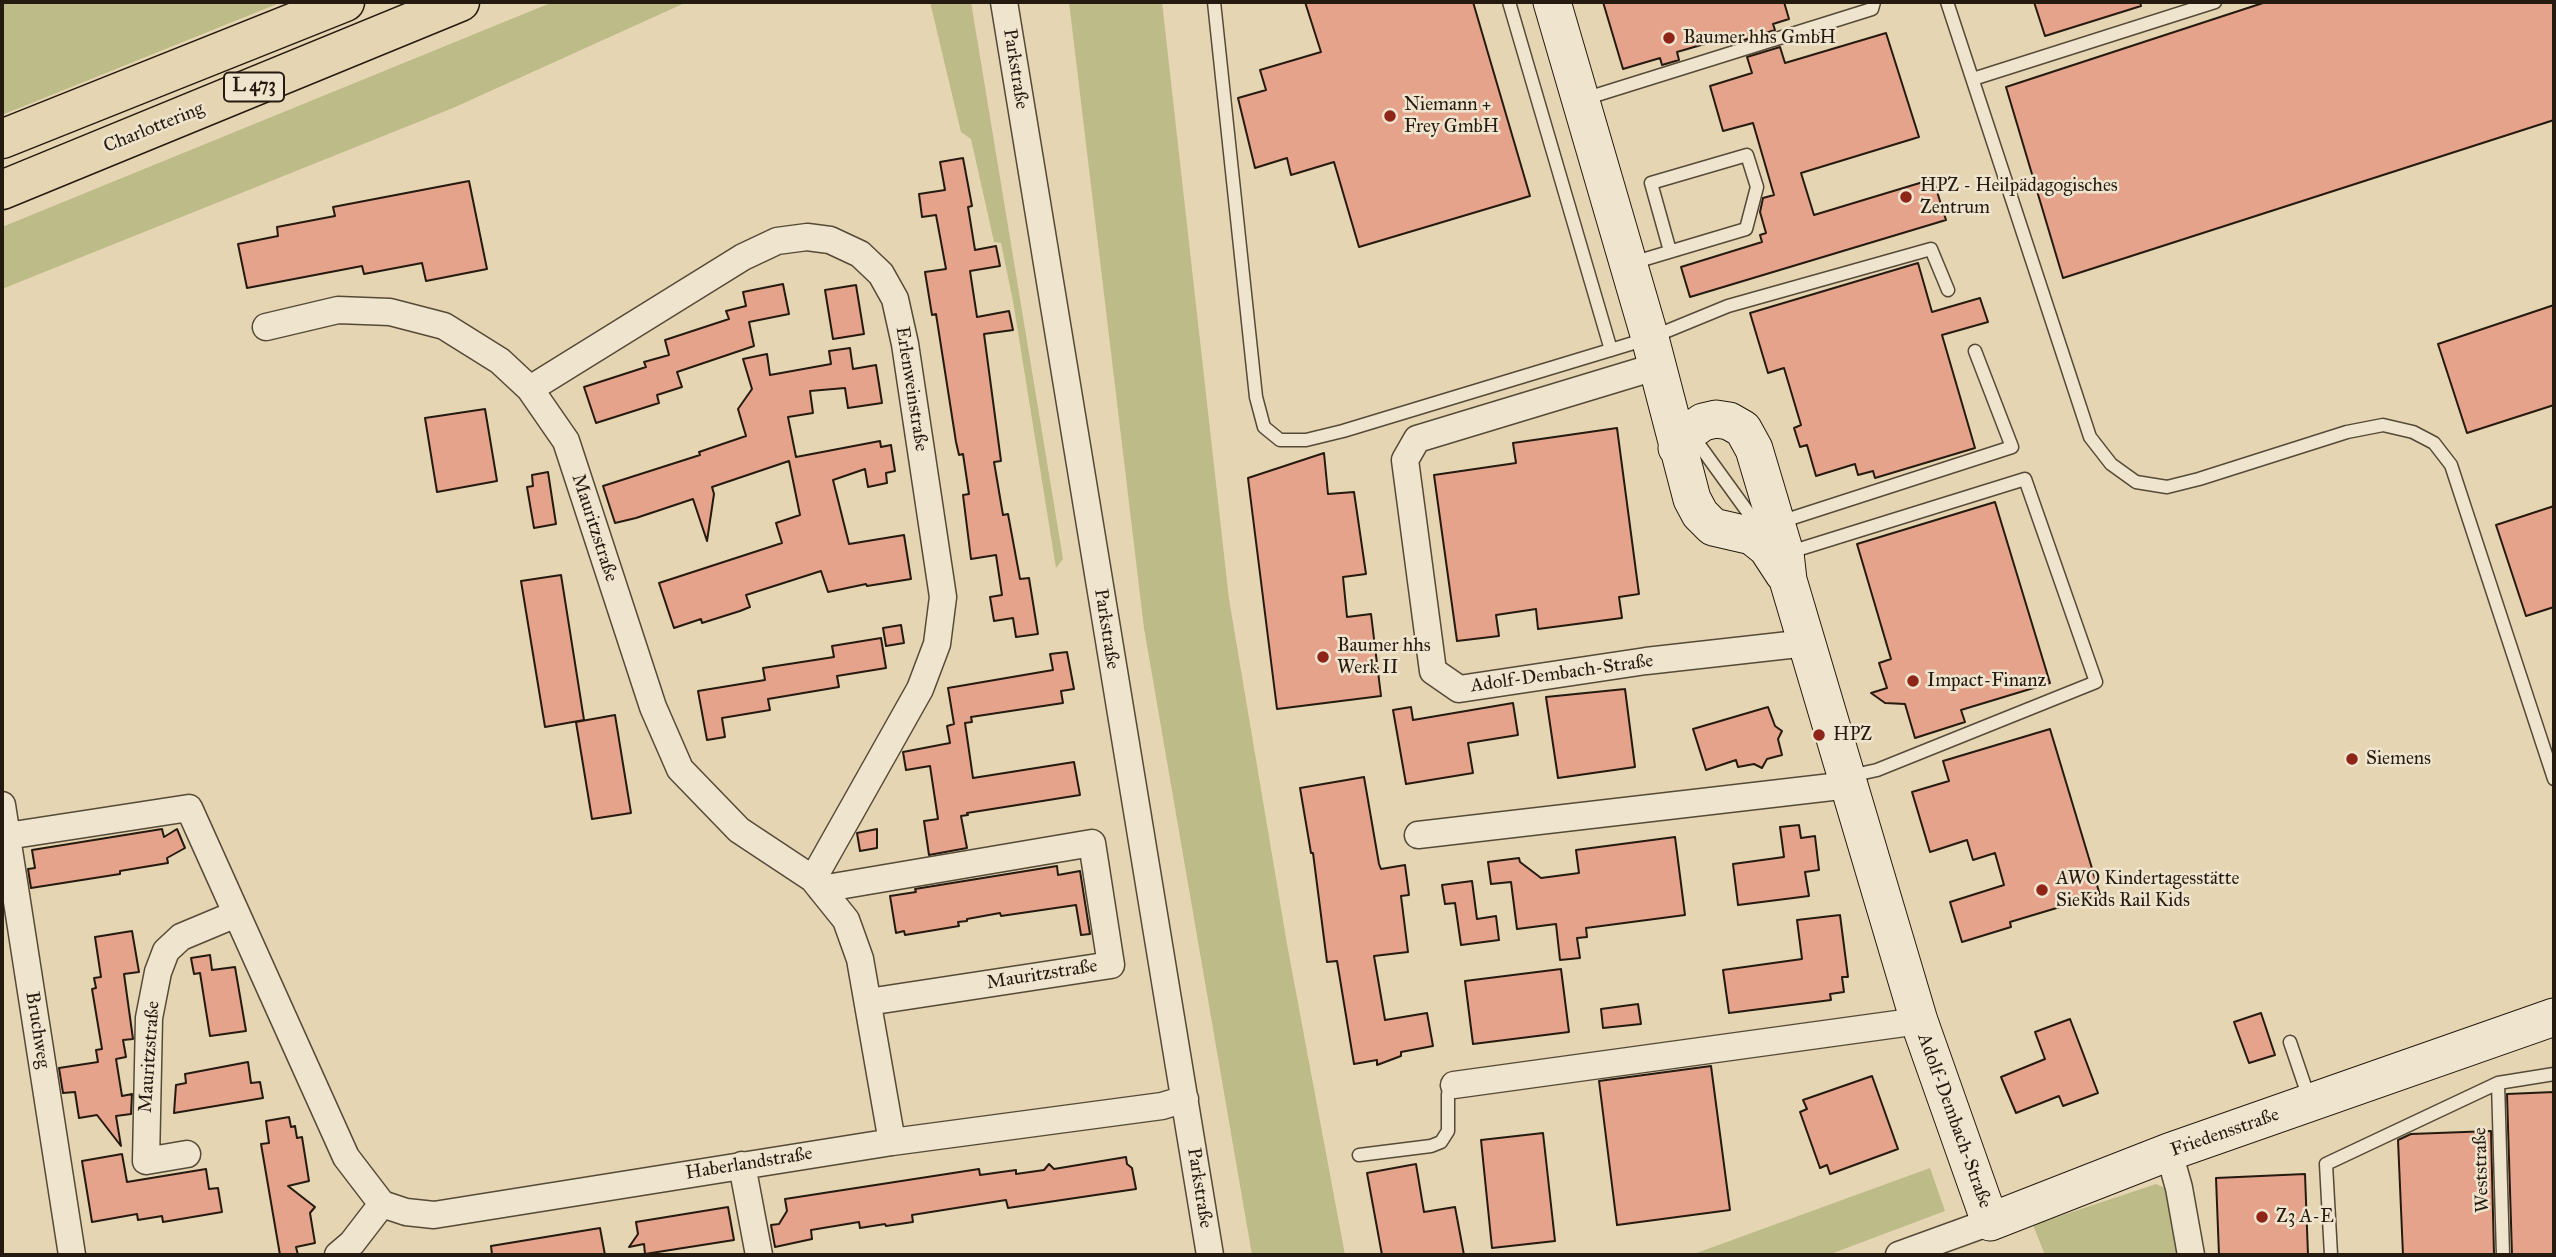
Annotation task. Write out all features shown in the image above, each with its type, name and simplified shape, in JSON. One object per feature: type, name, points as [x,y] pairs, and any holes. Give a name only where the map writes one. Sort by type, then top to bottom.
[{"type":"highway","name":"L 473","points":[[2,137],[345,2]]},
{"type":"highway","name":"Charlottering","points":[[2,190],[460,2]]},
{"type":"main road","points":[[1552,2],[1657,363],[1685,410],[1690,434],[1692,499],[1700,514],[1713,527],[1752,536],[1773,537]]},
{"type":"main road","name":"Adolf-Dembach-Straße","points":[[1690,434],[1716,419],[1729,421],[1744,429],[1754,449],[1773,537],[1919,1021],[1990,1222]]},
{"type":"main road","name":"Friedensstraße","points":[[1990,1222],[2169,1153],[2554,1017]]},
{"type":"street","name":"Parkstraße","points":[[1004,2],[1210,1255]]},
{"type":"street","name":"Erlenweinstraße","points":[[530,389],[743,257],[777,241],[807,237],[830,240],[860,254],[881,274],[895,299],[905,344],[943,597],[937,644],[920,689],[817,884]]},
{"type":"street","name":"Mauritzstraße","points":[[266,327],[338,310],[390,312],[444,326],[500,361],[530,389],[566,441],[653,706],[680,769],[739,830],[817,884],[846,920],[860,960],[892,1142]]},
{"type":"street","name":"Adolf-Dembach-Straße","points":[[1657,363],[1417,439],[1405,460],[1433,671],[1459,689],[1646,661],[1807,643]]},
{"type":"street","points":[[1418,835],[1848,781]]},
{"type":"street","name":"Bruchweg","points":[[2,805],[72,1255]]},
{"type":"street","points":[[7,836],[189,808],[346,1157],[382,1204],[352,1243],[338,1255]]},
{"type":"street","name":"Mauritzstraße","points":[[817,884],[1092,842],[1111,965],[868,1002]]},
{"type":"street","name":"Mauritzstraße","points":[[187,1154],[146,1161],[149,1018],[158,972],[166,951],[181,937],[236,914]]},
{"type":"street","name":"Adolf-Dembach-Straße","points":[[1454,1084],[1919,1021]]},
{"type":"street","name":"Haberlandstraße","points":[[382,1204],[406,1212],[434,1215],[892,1142],[1162,1106],[1185,1099]]},
{"type":"street","points":[[2169,1153],[2179,1188],[2191,1255]]},
{"type":"street","points":[[742,1165],[759,1255]]},
{"type":"street","name":"Friedensstraße","points":[[1899,1255],[1990,1222]]},
{"type":"lane","points":[[1214,2],[1256,397],[1264,427],[1280,440],[1306,440],[1343,431],[1611,350],[1657,363],[1728,306],[1931,249],[1948,290]]},
{"type":"lane","points":[[1509,2],[1611,350]]},
{"type":"lane","points":[[1580,100],[1872,9],[1874,2]]},
{"type":"lane","points":[[1947,2],[2091,437],[2111,464],[2136,482],[2166,487],[2347,432],[2383,425],[2413,432],[2434,443],[2451,465],[2554,779]]},
{"type":"lane","points":[[1973,79],[2215,2]]},
{"type":"lane","points":[[1629,264],[1746,229],[1757,187],[1747,155],[1651,183],[1671,251]]},
{"type":"lane","points":[[1773,537],[2012,447],[1975,351]]},
{"type":"lane","points":[[1773,537],[2025,479],[2096,682],[1848,781]]},
{"type":"lane","points":[[2290,1042],[2310,1103]]},
{"type":"lane","points":[[2331,1255],[2326,1164],[2498,1083],[2554,1074]]},
{"type":"lane","name":"Weststraße","points":[[2498,1083],[2503,1255]]},
{"type":"lane","points":[[1359,1155],[1431,1146],[1441,1142],[1448,1131],[1448,1094],[1454,1084]]},
{"type":"shaded area","points":[[2,2],[282,2],[2,115]]},
{"type":"shaded area","points":[[553,2],[687,2],[453,108],[2,289],[2,227]]},
{"type":"shaded area","points":[[930,2],[971,2],[1063,559],[1056,568],[1013,301],[1001,243],[994,242],[971,139],[961,132]]},
{"type":"shaded area","points":[[1069,2],[1162,2],[1229,599],[1287,944],[1345,1255],[1252,1255],[1144,628]]},
{"type":"shaded area","points":[[1930,1168],[1945,1211],[1828,1255],[1691,1255]]},
{"type":"shaded area","points":[[2156,1184],[2169,1190],[2181,1255],[2045,1255],[2033,1225]]},
{"type":"building","name":"Niemann + Frey GmbH","points":[[1305,2],[1473,2],[1530,196],[1359,247],[1334,162],[1291,175],[1287,158],[1255,168],[1238,98],[1266,90],[1260,70],[1321,52]]},
{"type":"building","name":"Baumer hhs GmbH","points":[[1603,2],[1784,2],[1789,19],[1773,24],[1775,30],[1741,41],[1739,34],[1677,52],[1679,60],[1662,65],[1660,58],[1623,69]]},
{"type":"building","points":[[2034,2],[2140,2],[2141,6],[2045,36]]},
{"type":"building","points":[[2266,2],[2554,2],[2554,120],[2063,278],[2006,87]]},
{"type":"building","name":"HPZ - Heilpädagogisches Zentrum","points":[[1886,33],[1919,137],[1801,173],[1814,215],[1933,179],[1946,220],[1690,297],[1681,267],[1762,242],[1760,235],[1766,233],[1760,212],[1763,198],[1774,195],[1753,123],[1723,131],[1710,86],[1752,73],[1747,57],[1780,47],[1785,63]]},
{"type":"building","points":[[963,158],[972,206],[968,207],[975,250],[996,246],[1000,266],[970,271],[977,317],[1009,311],[1013,330],[984,334],[1001,461],[994,462],[1003,515],[1008,514],[1020,579],[1029,578],[1038,634],[1016,637],[1013,618],[994,621],[990,597],[1002,595],[996,555],[971,559],[963,495],[969,494],[963,454],[959,455],[956,442],[936,314],[932,315],[925,272],[946,269],[936,215],[922,217],[919,194],[945,190],[940,162]]},
{"type":"building","points":[[469,181],[487,269],[426,281],[422,263],[364,274],[362,266],[247,288],[238,244],[278,236],[277,227],[335,216],[333,207]]},
{"type":"building","points":[[1918,263],[1932,312],[1980,298],[1988,322],[1942,335],[1975,448],[1875,478],[1873,471],[1858,475],[1855,464],[1816,476],[1807,445],[1800,447],[1794,428],[1801,425],[1784,368],[1768,373],[1750,313]]},
{"type":"building","points":[[783,284],[789,314],[749,322],[754,346],[677,372],[682,387],[657,395],[659,403],[596,423],[584,387],[646,367],[644,362],[669,355],[665,340],[729,319],[726,311],[746,306],[743,292]]},
{"type":"building","points":[[856,285],[864,334],[833,339],[825,290]]},
{"type":"building","points":[[2554,305],[2554,405],[2467,433],[2438,344]]},
{"type":"building","points":[[850,348],[853,369],[876,365],[882,403],[848,408],[845,388],[810,391],[813,413],[788,417],[796,457],[880,441],[881,447],[891,445],[895,471],[886,473],[887,483],[868,487],[865,469],[833,480],[849,544],[904,535],[911,579],[828,592],[821,571],[746,595],[750,607],[740,611],[702,623],[701,619],[674,628],[659,583],[782,543],[776,523],[800,515],[789,461],[712,487],[714,494],[707,541],[693,499],[615,523],[603,486],[700,455],[699,452],[746,436],[738,409],[752,389],[743,359],[767,354],[770,375],[831,364],[829,351]]},
{"type":"building","points":[[485,409],[497,481],[437,492],[425,418]]},
{"type":"building","points":[[1617,428],[1639,594],[1619,597],[1622,618],[1538,629],[1536,609],[1496,615],[1499,636],[1457,641],[1434,475],[1516,463],[1513,443]]},
{"type":"building","points":[[1324,453],[1328,494],[1354,492],[1366,574],[1343,577],[1347,617],[1371,614],[1381,696],[1277,709],[1248,478]]},
{"type":"building","points":[[548,472],[556,524],[534,528],[527,487],[533,486],[532,475]]},
{"type":"building","points":[[1995,502],[2050,683],[1961,710],[1965,722],[1915,738],[1905,704],[1885,703],[1871,693],[1887,688],[1879,663],[1891,659],[1857,544]]},
{"type":"building","points":[[2554,506],[2554,607],[2526,616],[2496,525]]},
{"type":"building","points":[[561,575],[584,720],[545,727],[521,581]]},
{"type":"building","points":[[901,625],[904,643],[886,646],[883,628]]},
{"type":"building","points":[[881,638],[886,668],[837,676],[839,687],[768,699],[770,710],[722,718],[725,737],[707,740],[698,691],[765,680],[763,668],[834,657],[832,646]]},
{"type":"building","points":[[1067,652],[1074,689],[1061,691],[1063,703],[971,717],[972,722],[965,723],[973,778],[1074,762],[1080,795],[967,813],[968,815],[961,816],[967,848],[929,855],[924,821],[938,819],[930,766],[906,770],[903,752],[950,743],[947,726],[954,724],[948,688],[1053,670],[1050,654]]},
{"type":"building","points":[[1625,689],[1635,767],[1558,778],[1546,697]]},
{"type":"building","points":[[1513,703],[1518,735],[1468,743],[1473,773],[1406,784],[1393,710],[1411,707],[1413,720]]},
{"type":"building","points":[[1768,707],[1775,726],[1782,731],[1778,739],[1782,755],[1767,759],[1762,768],[1754,764],[1738,767],[1736,760],[1706,770],[1693,729]]},
{"type":"building","points":[[615,715],[631,813],[592,819],[576,722]]},
{"type":"building","points":[[2050,729],[2100,895],[2010,922],[2011,927],[1962,942],[1950,902],[2004,885],[1995,853],[1973,860],[1967,840],[1930,852],[1912,792],[1949,781],[1943,761]]},
{"type":"building","points":[[1364,777],[1379,864],[1381,869],[1405,865],[1409,895],[1401,896],[1408,952],[1374,956],[1385,1020],[1427,1013],[1433,1046],[1401,1052],[1401,1056],[1377,1065],[1377,1060],[1354,1064],[1337,961],[1327,962],[1313,853],[1300,788]]},
{"type":"building","points":[[1799,825],[1801,838],[1815,836],[1819,870],[1805,872],[1809,896],[1738,905],[1733,864],[1784,857],[1780,827]]},
{"type":"building","points":[[162,829],[164,837],[177,829],[185,848],[167,858],[168,863],[120,871],[120,874],[31,888],[28,869],[35,868],[32,850]]},
{"type":"building","points":[[877,829],[877,848],[860,851],[857,833]]},
{"type":"building","points":[[1675,837],[1685,915],[1586,928],[1587,937],[1577,938],[1580,958],[1560,960],[1556,924],[1517,929],[1511,882],[1491,884],[1488,862],[1519,858],[1520,862],[1541,878],[1579,873],[1576,850]]},
{"type":"building","points":[[1057,866],[1058,875],[1080,871],[1090,934],[1081,935],[1076,905],[1001,916],[1000,913],[967,919],[958,922],[959,926],[905,935],[904,931],[896,933],[890,896],[916,892],[915,889]]},
{"type":"building","points":[[1472,881],[1477,919],[1496,916],[1499,940],[1461,945],[1455,903],[1445,904],[1442,885]]},
{"type":"building","points":[[1840,915],[1848,977],[1842,977],[1844,992],[1830,994],[1831,1000],[1729,1013],[1723,970],[1802,959],[1797,920]]},
{"type":"building","points":[[132,931],[139,972],[124,974],[133,1039],[123,1040],[126,1057],[116,1059],[122,1096],[132,1094],[131,1114],[116,1116],[121,1146],[97,1115],[79,1118],[75,1092],[63,1093],[59,1068],[98,1062],[96,1050],[102,1049],[92,989],[96,988],[94,978],[101,977],[95,937]]},
{"type":"building","points":[[210,955],[212,970],[235,967],[246,1031],[210,1036],[200,973],[194,974],[191,958]]},
{"type":"building","points":[[1561,969],[1569,1032],[1473,1044],[1465,981]]},
{"type":"building","points":[[1638,1004],[1641,1024],[1603,1028],[1601,1009]]},
{"type":"building","points":[[2261,1013],[2275,1055],[2249,1063],[2234,1022]]},
{"type":"building","points":[[2070,1019],[2098,1093],[2063,1106],[2059,1096],[2016,1113],[2001,1077],[2045,1059],[2035,1032]]},
{"type":"building","points":[[248,1062],[251,1083],[260,1082],[263,1098],[174,1113],[176,1085],[186,1083],[185,1074]]},
{"type":"building","points":[[1711,1066],[1730,1210],[1617,1225],[1599,1081]]},
{"type":"building","points":[[1872,1076],[1898,1149],[1830,1174],[1827,1165],[1820,1168],[1800,1112],[1807,1109],[1803,1100]]},
{"type":"building","points":[[2554,1092],[2554,1255],[2512,1255],[2507,1094]]},
{"type":"building","points":[[289,1117],[291,1127],[295,1126],[297,1138],[302,1137],[309,1181],[288,1186],[315,1207],[310,1213],[315,1243],[296,1247],[298,1255],[280,1255],[261,1144],[269,1143],[266,1121]]},
{"type":"building","points":[[2491,1131],[2494,1255],[2403,1255],[2398,1140],[2411,1134]]},
{"type":"building","points":[[1543,1133],[1555,1241],[1492,1248],[1481,1140]]},
{"type":"building","points":[[122,1154],[127,1182],[206,1169],[209,1189],[218,1188],[222,1212],[163,1222],[162,1216],[138,1220],[137,1214],[92,1222],[82,1161]]},
{"type":"building","points":[[1126,1157],[1127,1164],[1132,1168],[1136,1189],[1008,1208],[1006,1200],[912,1215],[913,1222],[886,1226],[860,1228],[859,1222],[811,1230],[812,1239],[775,1247],[771,1225],[779,1224],[787,1211],[785,1199],[979,1169],[980,1175],[1016,1170],[1016,1174],[1044,1170],[1049,1164],[1054,1169]]},
{"type":"building","points":[[1416,1164],[1424,1212],[1455,1207],[1464,1255],[1382,1255],[1367,1173]]},
{"type":"building","name":"Z3 A-E","points":[[2305,1174],[2308,1255],[2219,1255],[2216,1178]]},
{"type":"building","points":[[728,1207],[734,1240],[645,1254],[644,1244],[629,1247],[638,1234],[636,1222]]},
{"type":"building","points":[[600,1228],[605,1255],[492,1255],[491,1246]]},
{"type":"place","name":"Baumer hhs GmbH","points":[[1669,38]]},
{"type":"place","name":"Niemann + Frey GmbH","points":[[1390,116]]},
{"type":"place","name":"HPZ - Heilpädagogisches Zentrum","points":[[1906,197]]},
{"type":"place","name":"Baumer hhs Werk II","points":[[1323,657]]},
{"type":"place","name":"Impact-Finanz","points":[[1913,681]]},
{"type":"place","name":"HPZ","points":[[1819,735]]},
{"type":"place","name":"Siemens","points":[[2352,759]]},
{"type":"place","name":"AWO Kindertagesstätte SieKids Rail Kids","points":[[2042,890]]},
{"type":"place","name":"Z3 A-E","points":[[2262,1217]]}]
